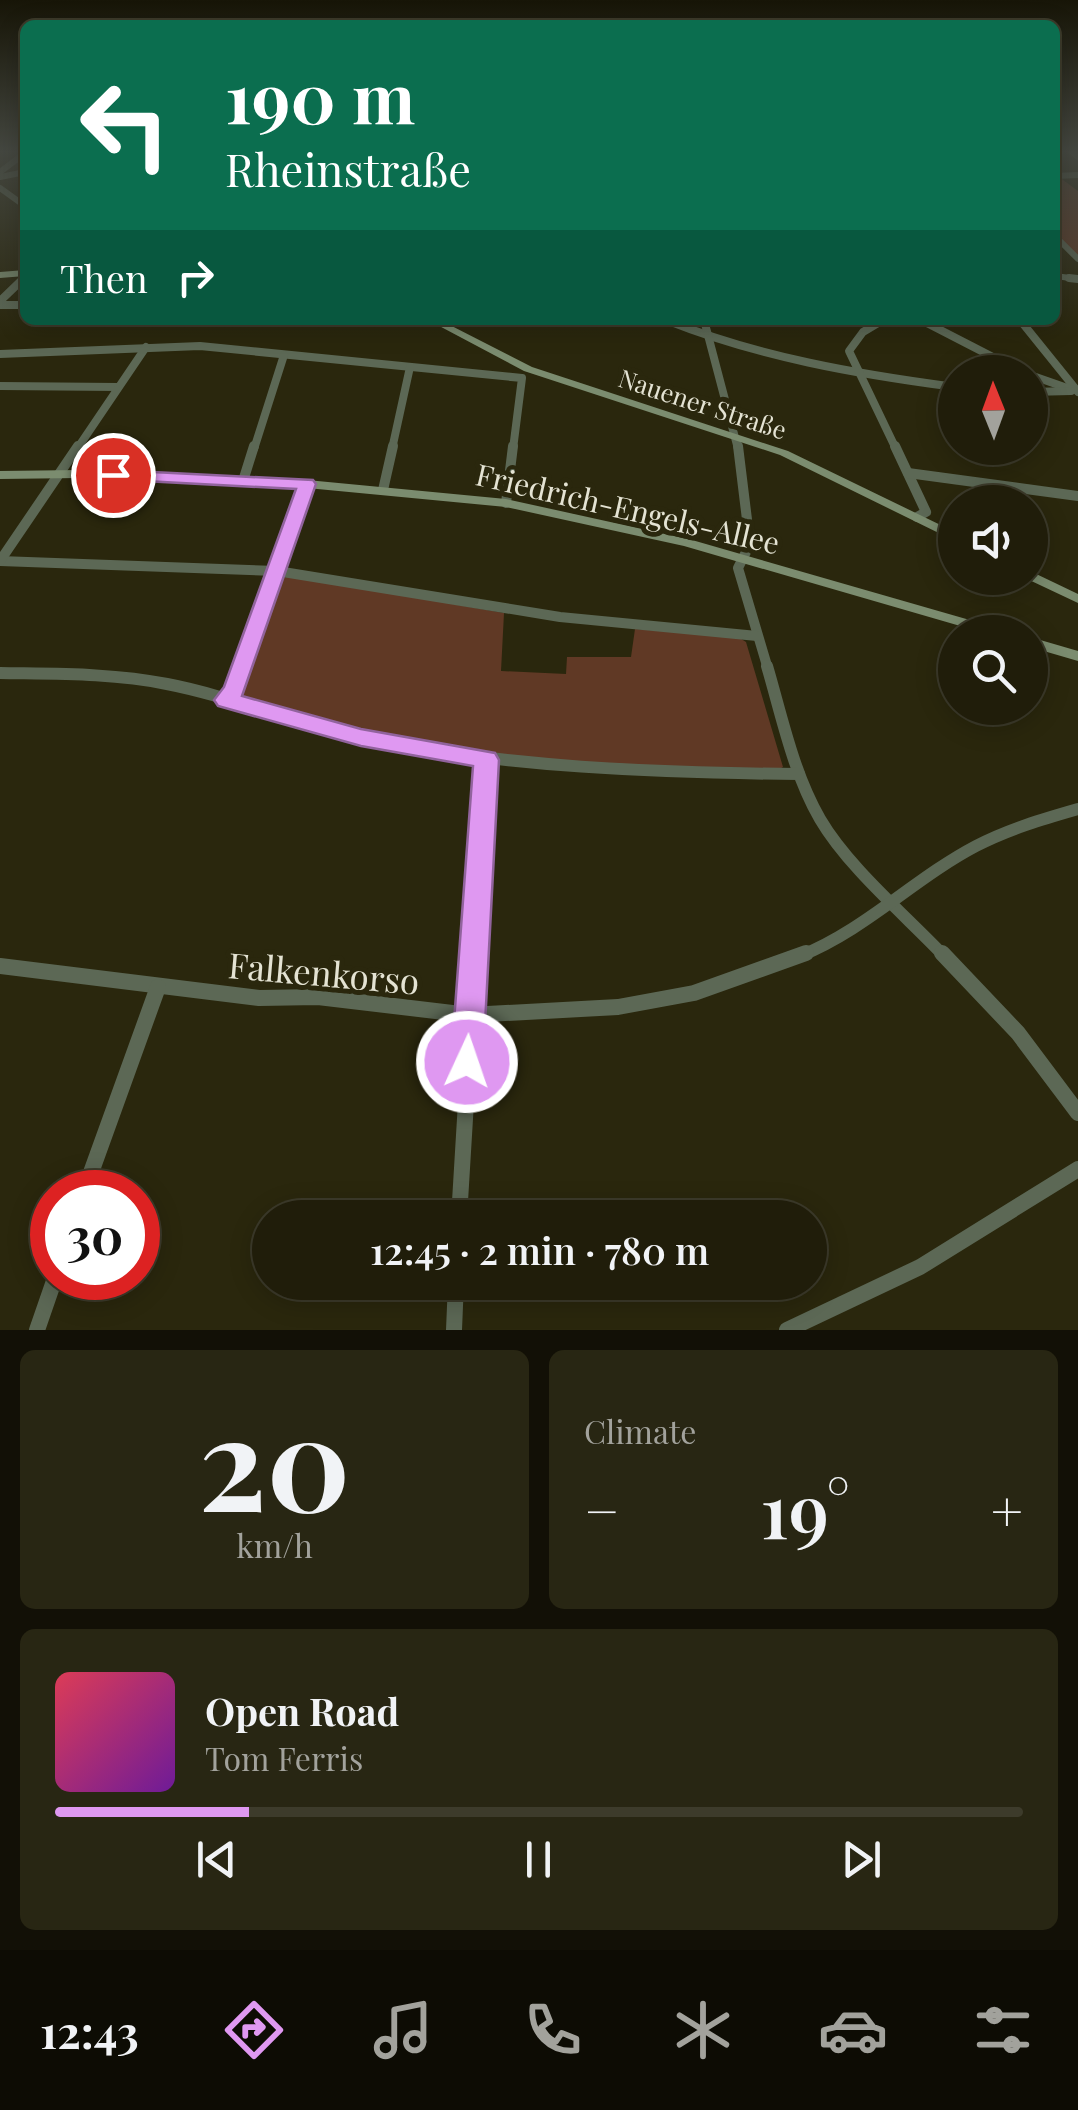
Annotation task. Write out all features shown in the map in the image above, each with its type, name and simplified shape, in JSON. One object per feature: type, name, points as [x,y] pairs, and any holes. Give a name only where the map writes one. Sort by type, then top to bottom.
[{"type":"street","points":[[1060,241],[1078,259]]},
{"type":"street","points":[[0,303],[20,281]]},
{"type":"street","name":"Nauener Straße","points":[[444,325],[528,369],[801,460],[938,528]]},
{"type":"street","points":[[678,325],[709,338],[861,376],[938,385]]},
{"type":"street","points":[[705,325],[738,436],[750,544],[738,568],[798,774],[833,838],[1018,1033],[1078,1113]]},
{"type":"street","points":[[872,325],[852,341],[849,350],[926,512],[917,518]]},
{"type":"street","points":[[930,325],[989,355]]},
{"type":"street","points":[[1024,325],[1078,391]]},
{"type":"street","points":[[0,561],[146,346]]},
{"type":"street","points":[[0,354],[200,346],[522,378],[506,504]]},
{"type":"street","points":[[242,480],[284,354]]},
{"type":"street","points":[[383,490],[410,367]]},
{"type":"street","points":[[1048,382],[1078,391]]},
{"type":"street","points":[[0,386],[118,387]]},
{"type":"street","points":[[1048,392],[1078,391]]},
{"type":"street","points":[[908,474],[1078,496]]},
{"type":"street","name":"Friedrich-Engels-Allee","points":[[0,475],[242,480],[506,504],[744,559],[938,615]]},
{"type":"street","points":[[226,700],[234,690],[307,484]]},
{"type":"street","points":[[0,561],[276,571],[560,617],[758,636]]},
{"type":"street","points":[[1048,584],[1078,599]]},
{"type":"street","points":[[1048,647],[1078,656]]},
{"type":"street","points":[[0,673],[110,675],[190,689],[361,738],[486,760],[639,773],[798,774]]},
{"type":"street","points":[[461,1200],[486,760]]},
{"type":"street","name":"Falkenkorso","points":[[0,966],[259,998],[318,997],[469,1015],[564,1013],[694,993],[744,978],[827,945],[974,847],[1015,828],[1078,809]]},
{"type":"street","points":[[92,1170],[158,987]]},
{"type":"street","points":[[786,1330],[870,1294],[920,1267],[1078,1169]]},
{"type":"street","points":[[38,1330],[48,1300]]},
{"type":"street","points":[[454,1330],[455,1300]]},
{"type":"shaded area","points":[[1060,212],[1078,212],[1078,259],[1060,241]]},
{"type":"shaded area","points":[[293,576],[504,613],[501,671],[566,674],[567,657],[631,657],[635,629],[738,637],[746,642],[783,767],[778,770],[623,766],[469,752],[351,732],[241,701],[238,695],[280,578]]},
{"type":"route","points":[[113,475],[307,484],[234,690],[226,700],[361,738],[486,760],[467,1062]]}]
